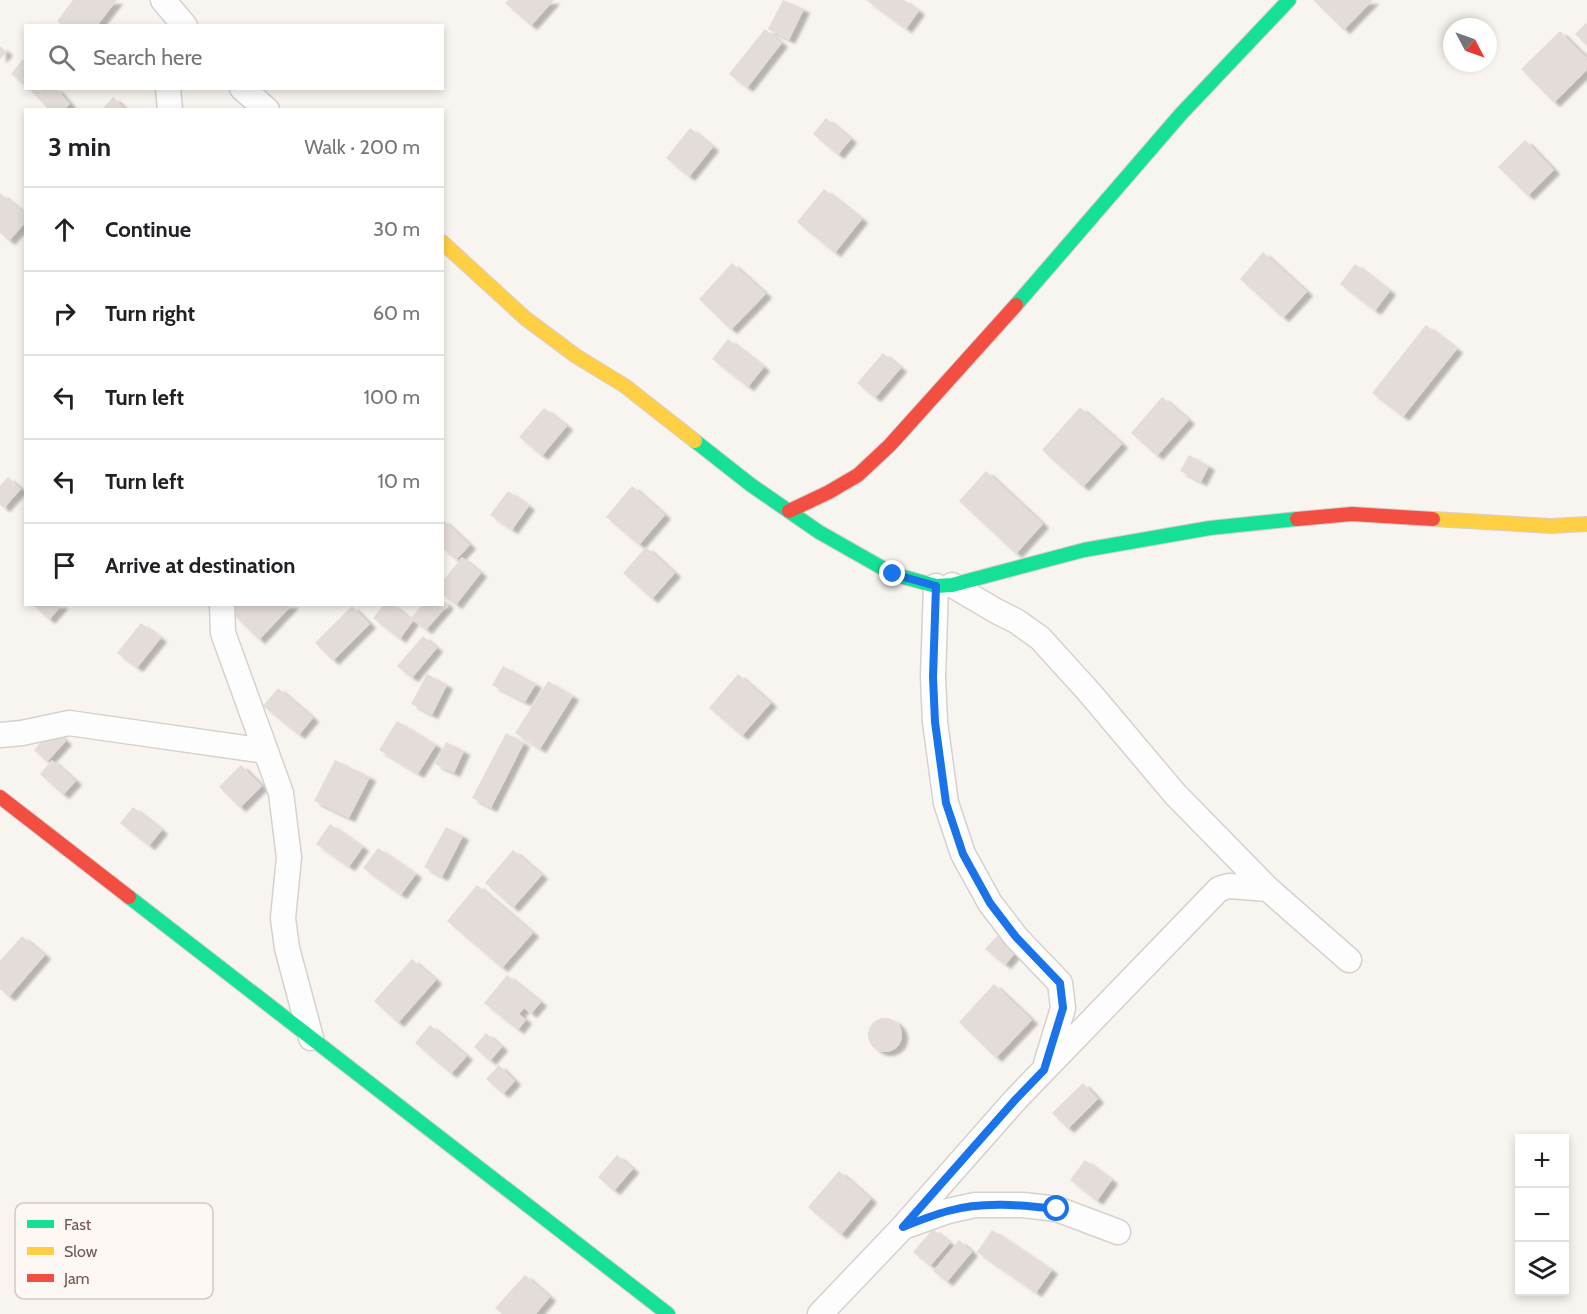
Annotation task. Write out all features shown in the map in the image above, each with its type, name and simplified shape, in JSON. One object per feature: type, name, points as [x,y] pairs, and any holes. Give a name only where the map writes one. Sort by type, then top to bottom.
[{"type":"street","points":[[157,0],[160,24]]},
{"type":"street","points":[[163,0],[182,24]]},
{"type":"street","points":[[789,511],[858,476],[890,445],[1020,301],[1181,114],[1289,0]]},
{"type":"street","points":[[168,90],[170,108]]},
{"type":"street","points":[[244,90],[265,108]]},
{"type":"street","points":[[444,244],[525,318],[576,356],[625,386],[751,485],[819,532],[893,574],[944,586],[1016,621],[1040,638],[1175,794],[1268,889],[1349,960]]},
{"type":"street","points":[[944,586],[1084,550],[1221,527],[1352,514],[1551,526],[1587,524]]},
{"type":"street","points":[[944,586],[933,677],[946,803],[963,854],[990,903],[1016,937],[1060,983],[1063,1008],[1044,1070]]},
{"type":"street","points":[[222,606],[223,633],[280,793],[289,857],[283,918],[287,948],[311,1038]]},
{"type":"street","points":[[0,735],[69,723],[265,751]]},
{"type":"street","points":[[0,797],[668,1314]]},
{"type":"street","points":[[820,1314],[903,1227],[1016,1099],[1219,889],[1229,886],[1268,889]]},
{"type":"street","points":[[903,1227],[948,1211],[975,1205],[1023,1205],[1057,1209],[1118,1232]]},
{"type":"building","points":[[73,0],[117,0],[99,24],[61,24],[57,21]]},
{"type":"building","points":[[508,0],[554,0],[531,26],[505,3]]},
{"type":"building","points":[[783,0],[804,9],[789,40],[768,29]]},
{"type":"building","points":[[866,0],[904,0],[919,11],[906,29]]},
{"type":"building","points":[[1313,0],[1373,0],[1344,30]]},
{"type":"building","points":[[1587,22],[1587,46],[1575,34]]},
{"type":"building","points":[[765,29],[782,43],[747,88],[729,74]]},
{"type":"building","points":[[1560,31],[1587,58],[1587,70],[1554,103],[1521,69]]},
{"type":"building","points":[[0,46],[7,52],[0,59]]},
{"type":"building","points":[[23,59],[24,84],[11,74]]},
{"type":"building","points":[[42,90],[58,90],[70,104],[66,108],[47,108],[36,96]]},
{"type":"building","points":[[113,97],[124,108],[103,108]]},
{"type":"building","points":[[826,118],[851,139],[838,155],[813,134]]},
{"type":"building","points":[[690,128],[713,147],[689,177],[666,158]]},
{"type":"building","points":[[1525,140],[1554,170],[1528,196],[1498,167]]},
{"type":"building","points":[[824,189],[862,219],[835,253],[797,222]]},
{"type":"building","points":[[0,193],[24,212],[24,224],[9,241],[0,233]]},
{"type":"building","points":[[1263,252],[1307,292],[1283,318],[1240,279]]},
{"type":"building","points":[[732,263],[766,294],[731,330],[699,299]]},
{"type":"building","points":[[1355,264],[1390,291],[1375,311],[1340,284]]},
{"type":"building","points":[[1426,325],[1457,349],[1403,417],[1372,393]]},
{"type":"building","points":[[728,339],[764,367],[748,387],[712,359]]},
{"type":"building","points":[[883,353],[901,368],[875,398],[857,383]]},
{"type":"building","points":[[1162,397],[1189,420],[1157,456],[1131,433]]},
{"type":"building","points":[[1080,407],[1122,444],[1083,487],[1042,450]]},
{"type":"building","points":[[544,408],[567,426],[542,456],[519,437]]},
{"type":"building","points":[[1189,455],[1209,466],[1201,482],[1180,471]]},
{"type":"building","points":[[986,471],[1043,524],[1016,554],[959,501]]},
{"type":"building","points":[[8,477],[21,489],[4,508],[0,505],[0,486]]},
{"type":"building","points":[[632,486],[665,515],[639,545],[606,517]]},
{"type":"building","points":[[508,491],[529,506],[512,530],[490,515]]},
{"type":"building","points":[[444,521],[470,545],[456,560],[444,550]]},
{"type":"building","points":[[646,547],[675,573],[652,599],[623,573]]},
{"type":"building","points":[[462,557],[481,573],[456,605],[444,596],[444,580]]},
{"type":"building","points":[[444,601],[448,605],[426,630],[411,618],[421,606],[444,606]]},
{"type":"building","points":[[34,606],[61,606],[49,620]]},
{"type":"building","points":[[227,606],[291,606],[259,640]]},
{"type":"building","points":[[352,606],[370,624],[333,661],[315,643]]},
{"type":"building","points":[[382,606],[394,606],[413,621],[400,639],[373,618]]},
{"type":"building","points":[[141,623],[161,638],[137,668],[117,653]]},
{"type":"building","points":[[423,636],[437,648],[412,678],[397,666]]},
{"type":"building","points":[[503,666],[536,684],[525,702],[492,685]]},
{"type":"building","points":[[427,674],[447,685],[432,715],[411,704]]},
{"type":"building","points":[[738,674],[771,703],[742,736],[709,708]]},
{"type":"building","points":[[548,681],[573,696],[540,749],[515,733]]},
{"type":"building","points":[[278,688],[313,718],[299,735],[263,706]]},
{"type":"building","points":[[397,721],[436,745],[418,774],[379,750]]},
{"type":"building","points":[[52,729],[66,741],[47,762],[34,750]]},
{"type":"building","points":[[506,733],[524,743],[491,808],[472,798]]},
{"type":"building","points":[[446,742],[464,751],[454,773],[435,764]]},
{"type":"building","points":[[52,760],[76,781],[63,795],[40,774]]},
{"type":"building","points":[[335,760],[370,777],[349,818],[314,801]]},
{"type":"building","points":[[241,765],[262,786],[240,808],[219,787]]},
{"type":"building","points":[[133,807],[162,830],[149,846],[120,823]]},
{"type":"building","points":[[330,824],[363,847],[349,867],[316,844]]},
{"type":"building","points":[[446,827],[463,836],[442,877],[424,867]]},
{"type":"building","points":[[378,848],[416,874],[401,895],[363,868]]},
{"type":"building","points":[[513,850],[542,875],[513,908],[485,883]]},
{"type":"building","points":[[477,885],[533,933],[502,968],[447,921]]},
{"type":"building","points":[[998,935],[1017,951],[1005,965],[985,949]]},
{"type":"building","points":[[22,936],[45,955],[9,997],[0,989],[0,961]]},
{"type":"building","points":[[412,959],[436,980],[398,1023],[374,1001]]},
{"type":"building","points":[[507,975],[541,1002],[531,1014],[524,1008],[519,1014],[526,1020],[518,1030],[484,1003]]},
{"type":"building","points":[[994,984],[1032,1020],[996,1058],[959,1022]]},
{"type":"building","points":[[885,1018],[897,1023],[902,1035],[897,1047],[885,1052],[873,1047],[868,1035],[873,1023]]},
{"type":"building","points":[[430,1025],[467,1056],[451,1074],[415,1043]]},
{"type":"building","points":[[486,1033],[502,1047],[490,1061],[474,1047]]},
{"type":"building","points":[[499,1065],[515,1081],[503,1094],[486,1079]]},
{"type":"building","points":[[1083,1083],[1098,1099],[1068,1129],[1052,1113]]},
{"type":"building","points":[[617,1155],[633,1169],[614,1191],[598,1177]]},
{"type":"building","points":[[1085,1160],[1112,1180],[1097,1201],[1070,1180]]},
{"type":"building","points":[[839,1171],[871,1199],[841,1235],[808,1207]]},
{"type":"building","points":[[933,1229],[950,1243],[930,1266],[913,1252]]},
{"type":"building","points":[[992,1230],[1052,1270],[1036,1293],[977,1252]]},
{"type":"building","points":[[959,1240],[972,1252],[947,1282],[933,1271]]},
{"type":"building","points":[[525,1275],[550,1297],[536,1314],[502,1314],[495,1308]]},
{"type":"traffic: fast","points":[[1016,305],[1181,114],[1289,0]]},
{"type":"traffic: fast","points":[[695,441],[751,485],[819,532],[893,574],[936,586],[952,585],[1084,550],[1210,528],[1297,519]]},
{"type":"traffic: fast","points":[[129,897],[668,1314]]},
{"type":"traffic: slow","points":[[444,244],[525,318],[576,356],[625,386],[695,441]]},
{"type":"traffic: slow","points":[[1433,519],[1551,526],[1587,524]]},
{"type":"traffic: jam","points":[[789,511],[858,475],[890,445],[1016,305]]},
{"type":"traffic: jam","points":[[1297,519],[1352,514],[1433,519]]},
{"type":"traffic: jam","points":[[0,797],[129,897]]},
{"type":"route","points":[[893,574],[936,586],[933,677],[935,722],[946,803],[963,854],[990,903],[1016,937],[1060,983],[1063,1008],[1044,1070],[903,1227],[948,1211],[975,1205],[1023,1205],[1057,1209]]}]
